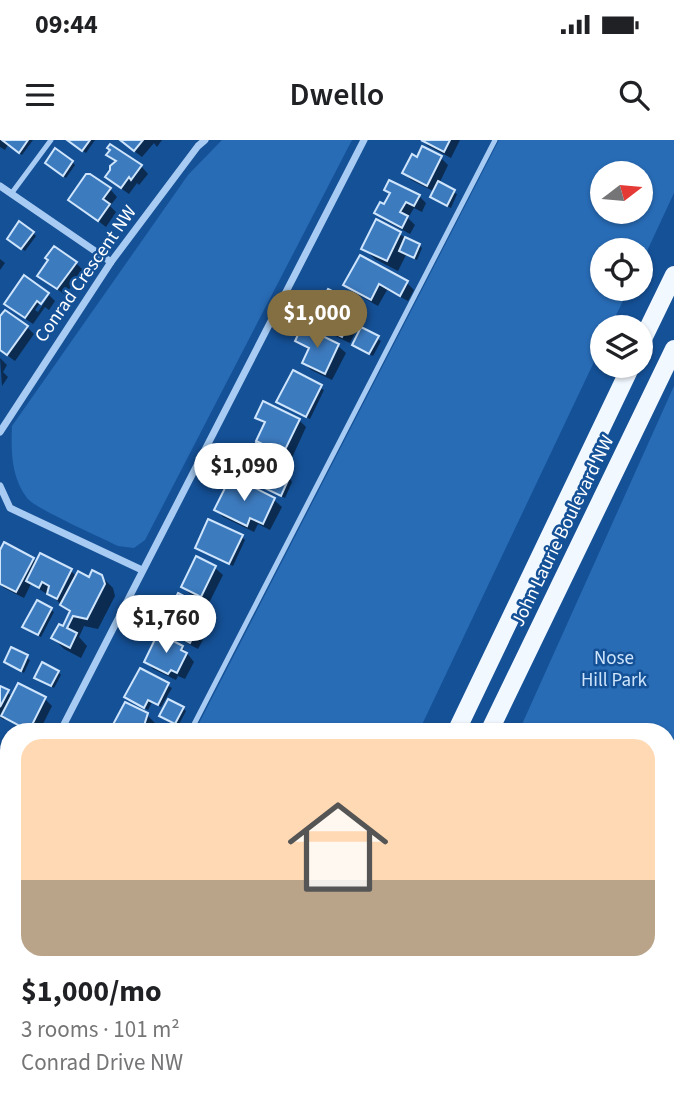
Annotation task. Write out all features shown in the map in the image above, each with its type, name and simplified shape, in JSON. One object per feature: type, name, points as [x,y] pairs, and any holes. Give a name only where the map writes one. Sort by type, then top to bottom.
[{"type":"main road","points":[[653,318],[674,275]]},
{"type":"main road","name":"John Laurie Boulevard NW","points":[[493,723],[674,349]]},
{"type":"main road","name":"John Laurie Boulevard NW","points":[[460,723],[625,378]]},
{"type":"street","name":"Conrad Crescent NW","points":[[0,432],[111,262],[205,140]]},
{"type":"street","points":[[65,723],[364,140]]},
{"type":"street","points":[[0,186],[111,262]]},
{"type":"street","points":[[0,486],[10,508],[142,570]]},
{"type":"lane","points":[[11,194],[51,140]]},
{"type":"lane","points":[[195,723],[495,140]]},
{"type":"green space","points":[[222,140],[352,140],[145,540],[134,548],[118,546],[27,498],[15,473],[12,426],[188,175]]},
{"type":"green space","points":[[499,140],[674,140],[674,193],[653,238],[590,238],[590,301],[623,301],[616,315],[590,315],[590,370],[423,723],[199,723]]},
{"type":"green space","name":"Nose Hill Park","points":[[674,386],[674,723],[523,723]]},
{"type":"building","points":[[2,140],[28,140],[19,153]]},
{"type":"building","points":[[67,140],[90,140],[82,151]]},
{"type":"building","points":[[120,140],[143,140],[134,151]]},
{"type":"building","points":[[421,140],[450,140],[444,152]]},
{"type":"building","points":[[110,144],[142,165],[121,188],[105,177],[110,166],[116,161],[106,155]]},
{"type":"building","points":[[422,146],[442,156],[427,186],[402,173],[412,154],[417,157]]},
{"type":"building","points":[[55,148],[73,161],[63,176],[45,163]]},
{"type":"building","points":[[86,174],[111,188],[103,199],[110,204],[98,221],[68,200]]},
{"type":"building","points":[[389,180],[420,195],[414,206],[406,202],[400,212],[408,216],[402,228],[374,213],[380,202],[384,204],[390,193],[384,190]]},
{"type":"building","points":[[438,181],[455,190],[447,206],[430,197]]},
{"type":"building","points":[[376,219],[401,232],[387,261],[361,249]]},
{"type":"building","points":[[19,221],[34,232],[21,249],[7,239]]},
{"type":"building","points":[[405,237],[420,244],[414,258],[399,251]]},
{"type":"building","points":[[54,246],[77,262],[57,289],[37,276]]},
{"type":"building","points":[[360,255],[408,281],[400,296],[379,284],[371,300],[343,285]]},
{"type":"building","points":[[24,275],[49,293],[41,304],[37,301],[25,318],[4,304]]},
{"type":"building","points":[[328,289],[358,304],[342,337],[318,325],[322,317],[315,313]]},
{"type":"building","points":[[5,310],[28,326],[7,355],[0,350],[0,316]]},
{"type":"building","points":[[302,326],[339,344],[325,374],[302,363],[309,348],[295,341]]},
{"type":"building","points":[[361,327],[379,336],[369,354],[352,345]]},
{"type":"building","points":[[293,370],[322,385],[306,417],[276,402]]},
{"type":"building","points":[[263,401],[300,419],[283,454],[256,441],[265,422],[255,418]]},
{"type":"building","points":[[256,443],[275,453],[270,464],[288,472],[289,478],[281,496],[240,476]]},
{"type":"building","points":[[231,476],[275,498],[263,524],[250,518],[247,526],[214,510]]},
{"type":"building","points":[[208,519],[243,535],[229,564],[195,548]]},
{"type":"building","points":[[4,542],[34,558],[16,592],[0,584],[0,550]]},
{"type":"building","points":[[40,553],[72,569],[57,599],[47,594],[49,586],[42,582],[39,588],[26,581]]},
{"type":"building","points":[[196,556],[216,566],[201,597],[181,587]]},
{"type":"building","points":[[92,570],[102,575],[105,584],[87,619],[73,616],[67,628],[77,633],[70,648],[51,638],[59,624],[63,626],[70,611],[60,605],[78,571],[89,577]]},
{"type":"building","points":[[178,593],[205,607],[196,623],[199,625],[190,643],[160,627]]},
{"type":"building","points":[[37,600],[52,608],[38,635],[22,627]]},
{"type":"building","points":[[158,633],[183,646],[181,650],[187,653],[177,673],[171,670],[168,674],[144,662]]},
{"type":"building","points":[[11,647],[28,655],[21,671],[4,662]]},
{"type":"building","points":[[42,662],[59,671],[51,686],[34,678]]},
{"type":"building","points":[[140,668],[169,683],[158,705],[148,700],[144,708],[124,697]]},
{"type":"building","points":[[18,683],[46,697],[33,723],[14,723],[1,716]]},
{"type":"building","points":[[0,686],[9,690],[0,707]]},
{"type":"building","points":[[168,699],[184,707],[176,723],[159,716]]},
{"type":"building","points":[[125,702],[148,713],[145,723],[114,723]]}]
